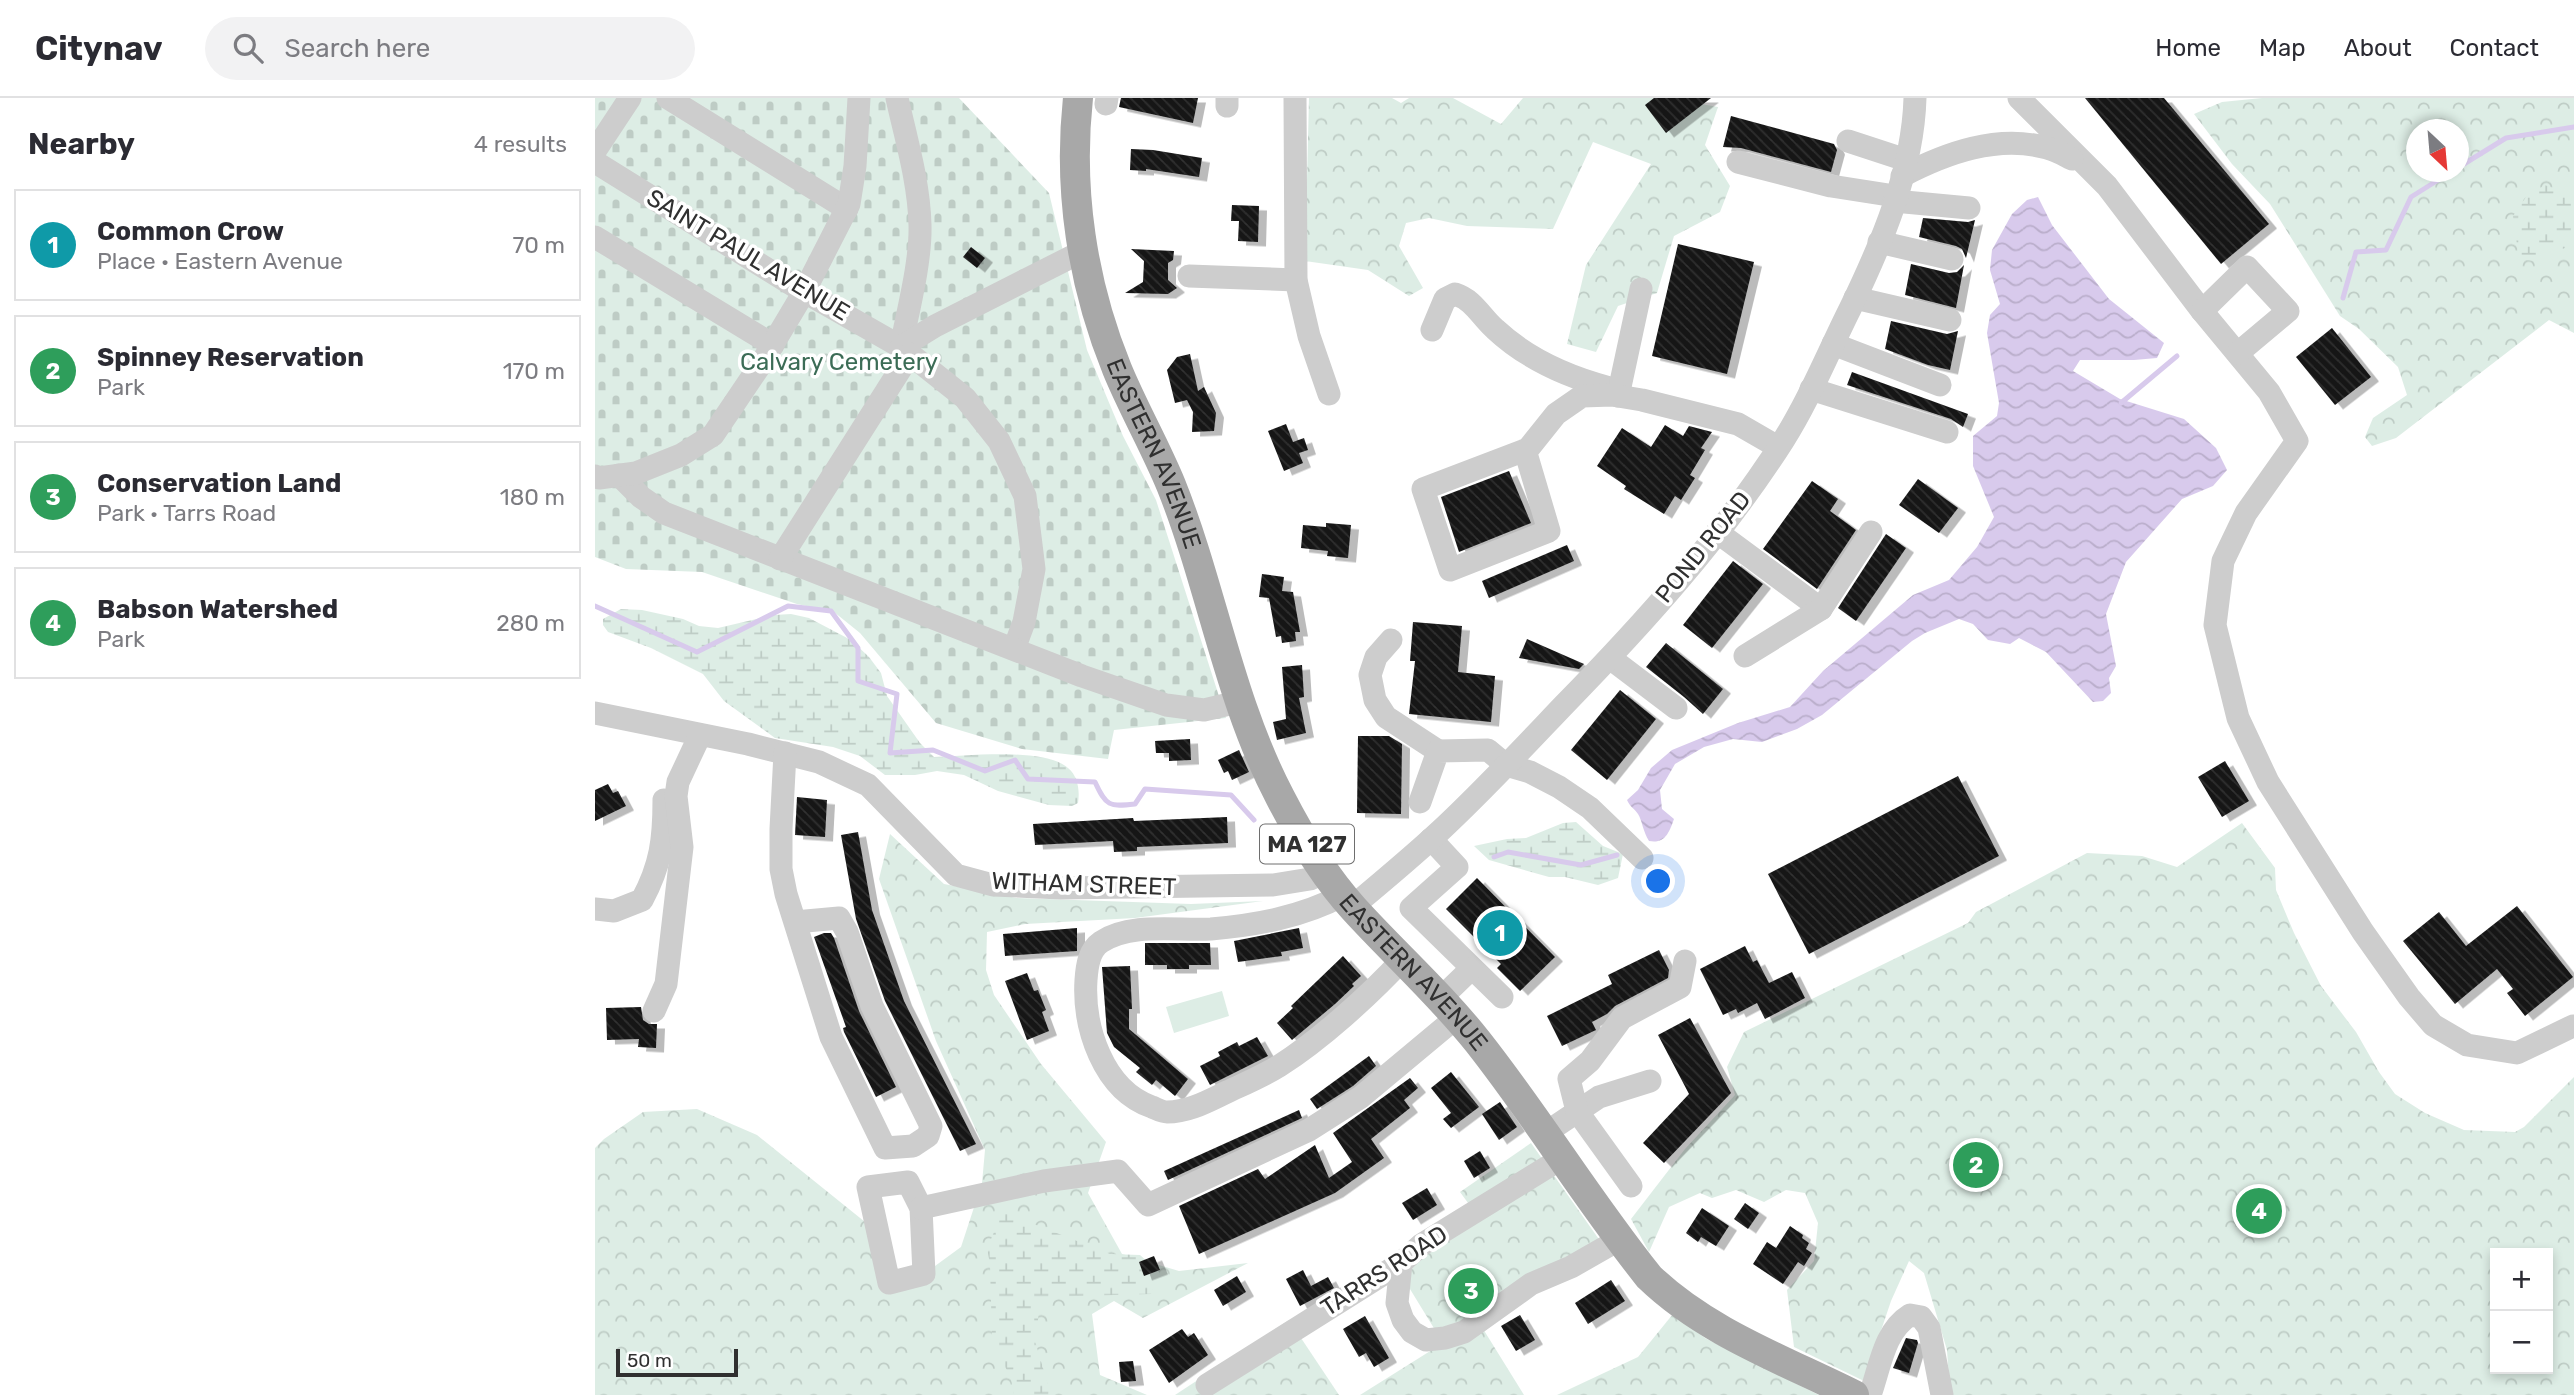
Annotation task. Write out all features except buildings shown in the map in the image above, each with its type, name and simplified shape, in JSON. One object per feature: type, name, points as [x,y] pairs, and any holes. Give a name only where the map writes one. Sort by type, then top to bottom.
[{"type":"main road","name":"EASTERN AVENUE","points":[[1097,100],[1074,134],[1076,208],[1089,282],[1101,327],[1117,369],[1169,481],[1190,535],[1238,702],[1280,798],[1325,872],[1348,901],[1478,1042],[1649,1277],[1692,1312],[1744,1342],[1854,1395]]},
{"type":"street","points":[[595,150],[630,98]]},
{"type":"street","points":[[668,98],[847,209]]},
{"type":"street","points":[[595,476],[599,478],[636,473],[681,455],[713,435],[773,345],[847,209],[855,166],[859,98]]},
{"type":"street","points":[[897,98],[918,195],[920,227],[906,351]]},
{"type":"street","points":[[1296,98],[1296,280],[1309,336],[1329,394]]},
{"type":"street","name":"POND ROAD","points":[[1403,959],[1344,1014],[1278,1067],[1196,1107],[1165,1112],[1144,1105],[1129,1095],[1117,1082],[1101,1059],[1093,1040],[1085,995],[1092,951],[1101,942],[1121,934],[1156,928],[1209,929],[1264,922],[1348,901],[1431,839],[1610,658],[1717,532],[1779,447],[1811,389],[1856,298],[1879,242],[1899,183],[1915,98]]},
{"type":"street","points":[[2019,98],[2107,186],[2202,311],[2269,392],[2297,441],[2246,513],[2223,561],[2215,625],[2238,718],[2268,782],[2363,932],[2409,997],[2433,1025],[2467,1045],[2517,1053],[2573,1026]]},
{"type":"street","points":[[1847,141],[1899,183],[1969,208]]},
{"type":"street","points":[[1738,162],[1831,186],[1899,183],[1926,163],[1969,148],[2009,142],[2048,148],[2085,165]]},
{"type":"street","name":"SAINT PAUL AVENUE","points":[[595,162],[804,292],[906,351],[965,398],[999,440],[1025,496],[1034,569],[1024,622],[1014,649]]},
{"type":"street","points":[[595,237],[773,345]]},
{"type":"street","points":[[1879,242],[1952,259]]},
{"type":"street","points":[[780,559],[906,351],[935,326],[1083,251]]},
{"type":"street","points":[[2202,311],[2247,267],[2288,311],[2238,353]]},
{"type":"street","points":[[1189,276],[1296,280]]},
{"type":"street","points":[[1619,393],[1641,289]]},
{"type":"street","points":[[1432,330],[1445,299],[1455,294],[1475,306],[1494,328],[1527,354],[1576,379],[1738,424],[1779,447]]},
{"type":"street","points":[[1856,298],[1950,320]]},
{"type":"street","points":[[1833,344],[1940,385]]},
{"type":"street","points":[[1811,389],[1947,432]]},
{"type":"street","points":[[1525,450],[1549,531],[1451,570],[1423,489],[1525,450],[1556,414],[1582,396],[1619,393]]},
{"type":"street","points":[[619,475],[641,497],[664,513],[1082,676],[1166,705],[1204,710],[1238,702]]},
{"type":"street","points":[[1717,532],[1821,609]]},
{"type":"street","points":[[1745,656],[1821,609],[1871,532]]},
{"type":"street","points":[[1391,640],[1377,657],[1370,675],[1375,700],[1386,717],[1438,751],[1488,750],[1506,765],[1530,772],[1590,808],[1642,858]]},
{"type":"street","points":[[1610,658],[1676,708]]},
{"type":"street","name":"WITHAM STREET","points":[[595,713],[819,762],[868,786],[956,875],[993,885],[1099,888],[1273,886],[1310,880],[1325,872]]},
{"type":"street","points":[[654,1010],[666,984],[682,847],[676,796],[678,782],[700,735]]},
{"type":"street","points":[[1420,802],[1438,751]]},
{"type":"street","points":[[785,753],[782,869],[795,922],[831,1037],[885,1148],[913,1146],[928,1136],[931,1126],[872,1006],[847,932],[839,918],[795,922]]},
{"type":"street","points":[[595,909],[614,911],[642,900],[650,886],[663,846],[663,792],[688,760]]},
{"type":"street","points":[[1431,839],[1457,867],[1411,908],[1502,997]]},
{"type":"street","points":[[1631,1186],[1577,1111],[1569,1079],[1590,1061],[1622,1018],[1680,987],[1685,961]]},
{"type":"street","points":[[921,1208],[1044,1181],[1118,1171],[1148,1205],[1309,1130],[1361,1097],[1448,1008],[1471,968]]},
{"type":"street","points":[[1544,1134],[1599,1097],[1650,1081]]},
{"type":"street","name":"TARRS ROAD","points":[[1207,1385],[1401,1263],[1421,1245],[1562,1158]]},
{"type":"street","points":[[1401,1263],[1397,1303],[1403,1320],[1412,1332],[1426,1340],[1445,1338],[1464,1332],[1531,1284],[1571,1267],[1620,1239]]},
{"type":"street","points":[[1870,1395],[1892,1331],[1910,1315],[1921,1317],[1929,1328],[1942,1393]]},
{"type":"green space","name":"Calvary Cemetery","points":[[595,98],[959,98],[1049,193],[1087,350],[1123,436],[1156,500],[1226,718],[1114,730],[1108,759],[1022,749],[936,723],[860,633],[834,612],[797,604],[702,572],[626,569],[595,557]]},
{"type":"green space","points":[[1309,98],[1392,98],[1401,103],[1409,98],[1453,98],[1501,124],[1523,98],[1667,98],[1718,107],[1705,145],[1730,186],[1720,212],[1674,236],[1657,293],[1618,306],[1596,352],[1567,344],[1586,265],[1651,164],[1593,142],[1553,229],[1467,226],[1429,218],[1406,223],[1399,246],[1423,288],[1409,296],[1368,270],[1305,261]]},
{"type":"green space","points":[[2262,98],[2574,98],[2574,333],[2549,320],[2396,438],[2372,446],[2365,437],[2373,418],[2407,395],[2398,367],[2359,329],[2340,316],[2270,204],[2232,164],[2194,114],[2222,102]]},
{"type":"green space","points":[[2545,185],[2574,196],[2574,244],[2535,261],[2519,259],[2513,216],[2526,197]]},
{"type":"green space","points":[[621,609],[642,610],[683,619],[699,626],[718,628],[774,615],[791,614],[809,618],[851,640],[869,657],[881,673],[887,696],[920,743],[934,757],[1004,754],[1057,761],[1068,768],[1076,779],[1078,803],[1072,806],[1049,805],[998,791],[964,775],[937,771],[915,775],[885,775],[860,756],[833,747],[775,738],[724,701],[703,674],[651,648],[608,632],[603,625],[603,619]]},
{"type":"green space","points":[[1576,822],[1603,846],[1623,854],[1618,878],[1598,885],[1565,877],[1549,877],[1489,860],[1474,846],[1526,838],[1563,823]]},
{"type":"green space","points":[[2242,823],[2275,868],[2276,890],[2321,986],[2356,1032],[2395,1094],[2425,1113],[2464,1130],[2515,1132],[2524,1127],[2574,1077],[2574,1395],[1950,1395],[1947,1350],[1924,1273],[1909,1261],[1891,1301],[1864,1381],[1794,1347],[1787,1290],[1814,1261],[1818,1223],[1805,1193],[1786,1190],[1764,1202],[1736,1190],[1712,1198],[1700,1193],[1669,1207],[1649,1252],[1631,1219],[1685,1149],[1735,1095],[1727,1067],[1744,1032],[1968,923],[1976,912],[2087,853],[2142,856],[2177,867]]},
{"type":"green space","points":[[890,834],[944,884],[1017,898],[1191,904],[1263,901],[1135,918],[1025,924],[987,932],[986,970],[994,995],[1041,1064],[1106,1142],[1088,1193],[1122,1254],[1179,1271],[1248,1263],[1143,1318],[1114,1301],[1092,1314],[1100,1375],[1147,1395],[595,1395],[595,1148],[643,1112],[697,1109],[757,1135],[875,1230],[896,1273],[935,1266],[961,1247],[982,1183],[985,1150],[936,1041],[879,879]]},
{"type":"green space","points":[[1222,991],[1229,1016],[1174,1033],[1166,1007]]},
{"type":"green space","points":[[1531,1143],[1603,1245],[1480,1324],[1524,1395],[1360,1395],[1443,1343],[1391,1258],[1471,1207],[1460,1192]]},
{"type":"green space","points":[[1003,1212],[1110,1254],[1140,1255],[1160,1273],[1151,1294],[1041,1297],[1035,1341],[1051,1395],[1014,1395],[1011,1379],[992,1339],[990,1264],[987,1248]]},
{"type":"green space","points":[[1673,1314],[1705,1338],[1819,1395],[1557,1395],[1638,1357]]},
{"type":"green space","points":[[1289,1320],[1339,1395],[1175,1395]]},
{"type":"water","points":[[2038,197],[2052,225],[2109,299],[2164,343],[2157,358],[2080,360],[2073,371],[2120,399],[2184,419],[2216,448],[2227,470],[2213,486],[2182,499],[2126,562],[2106,614],[2116,666],[2109,678],[2111,693],[2103,701],[2093,702],[2046,652],[2019,638],[2010,644],[1988,640],[1973,624],[1959,619],[1912,641],[1822,715],[1797,729],[1762,742],[1733,739],[1704,747],[1675,764],[1660,790],[1662,809],[1674,819],[1663,839],[1649,841],[1637,812],[1627,800],[1638,790],[1651,768],[1672,750],[1738,723],[1790,707],[1823,671],[1913,595],[1949,580],[1977,547],[1994,517],[1973,466],[1973,436],[1997,416],[1999,403],[1987,333],[1990,315],[2000,304],[1990,270],[1992,250],[2012,214],[2027,200]]},
{"type":"waterway","points":[[2469,161],[2506,138],[2574,127]]},
{"type":"waterway","points":[[2343,298],[2356,252],[2386,250],[2411,197],[2435,182]]},
{"type":"waterway","points":[[2121,403],[2177,356]]},
{"type":"waterway","points":[[595,606],[697,652],[788,606],[831,611],[858,648],[858,681],[897,694],[890,753],[933,750],[985,771],[1015,760],[1028,779],[1095,782],[1102,796],[1114,805],[1135,804],[1145,789],[1231,795],[1254,820]]},
{"type":"waterway","points":[[1494,857],[1508,852],[1581,865],[1617,855]]},
{"type":"place","name":"Common Crow","points":[[1500,933]]},
{"type":"place","name":"Spinney Reservation","points":[[1976,1165]]},
{"type":"place","name":"Babson Watershed","points":[[2259,1211]]},
{"type":"place","name":"Conservation Land","points":[[1471,1291]]}]
